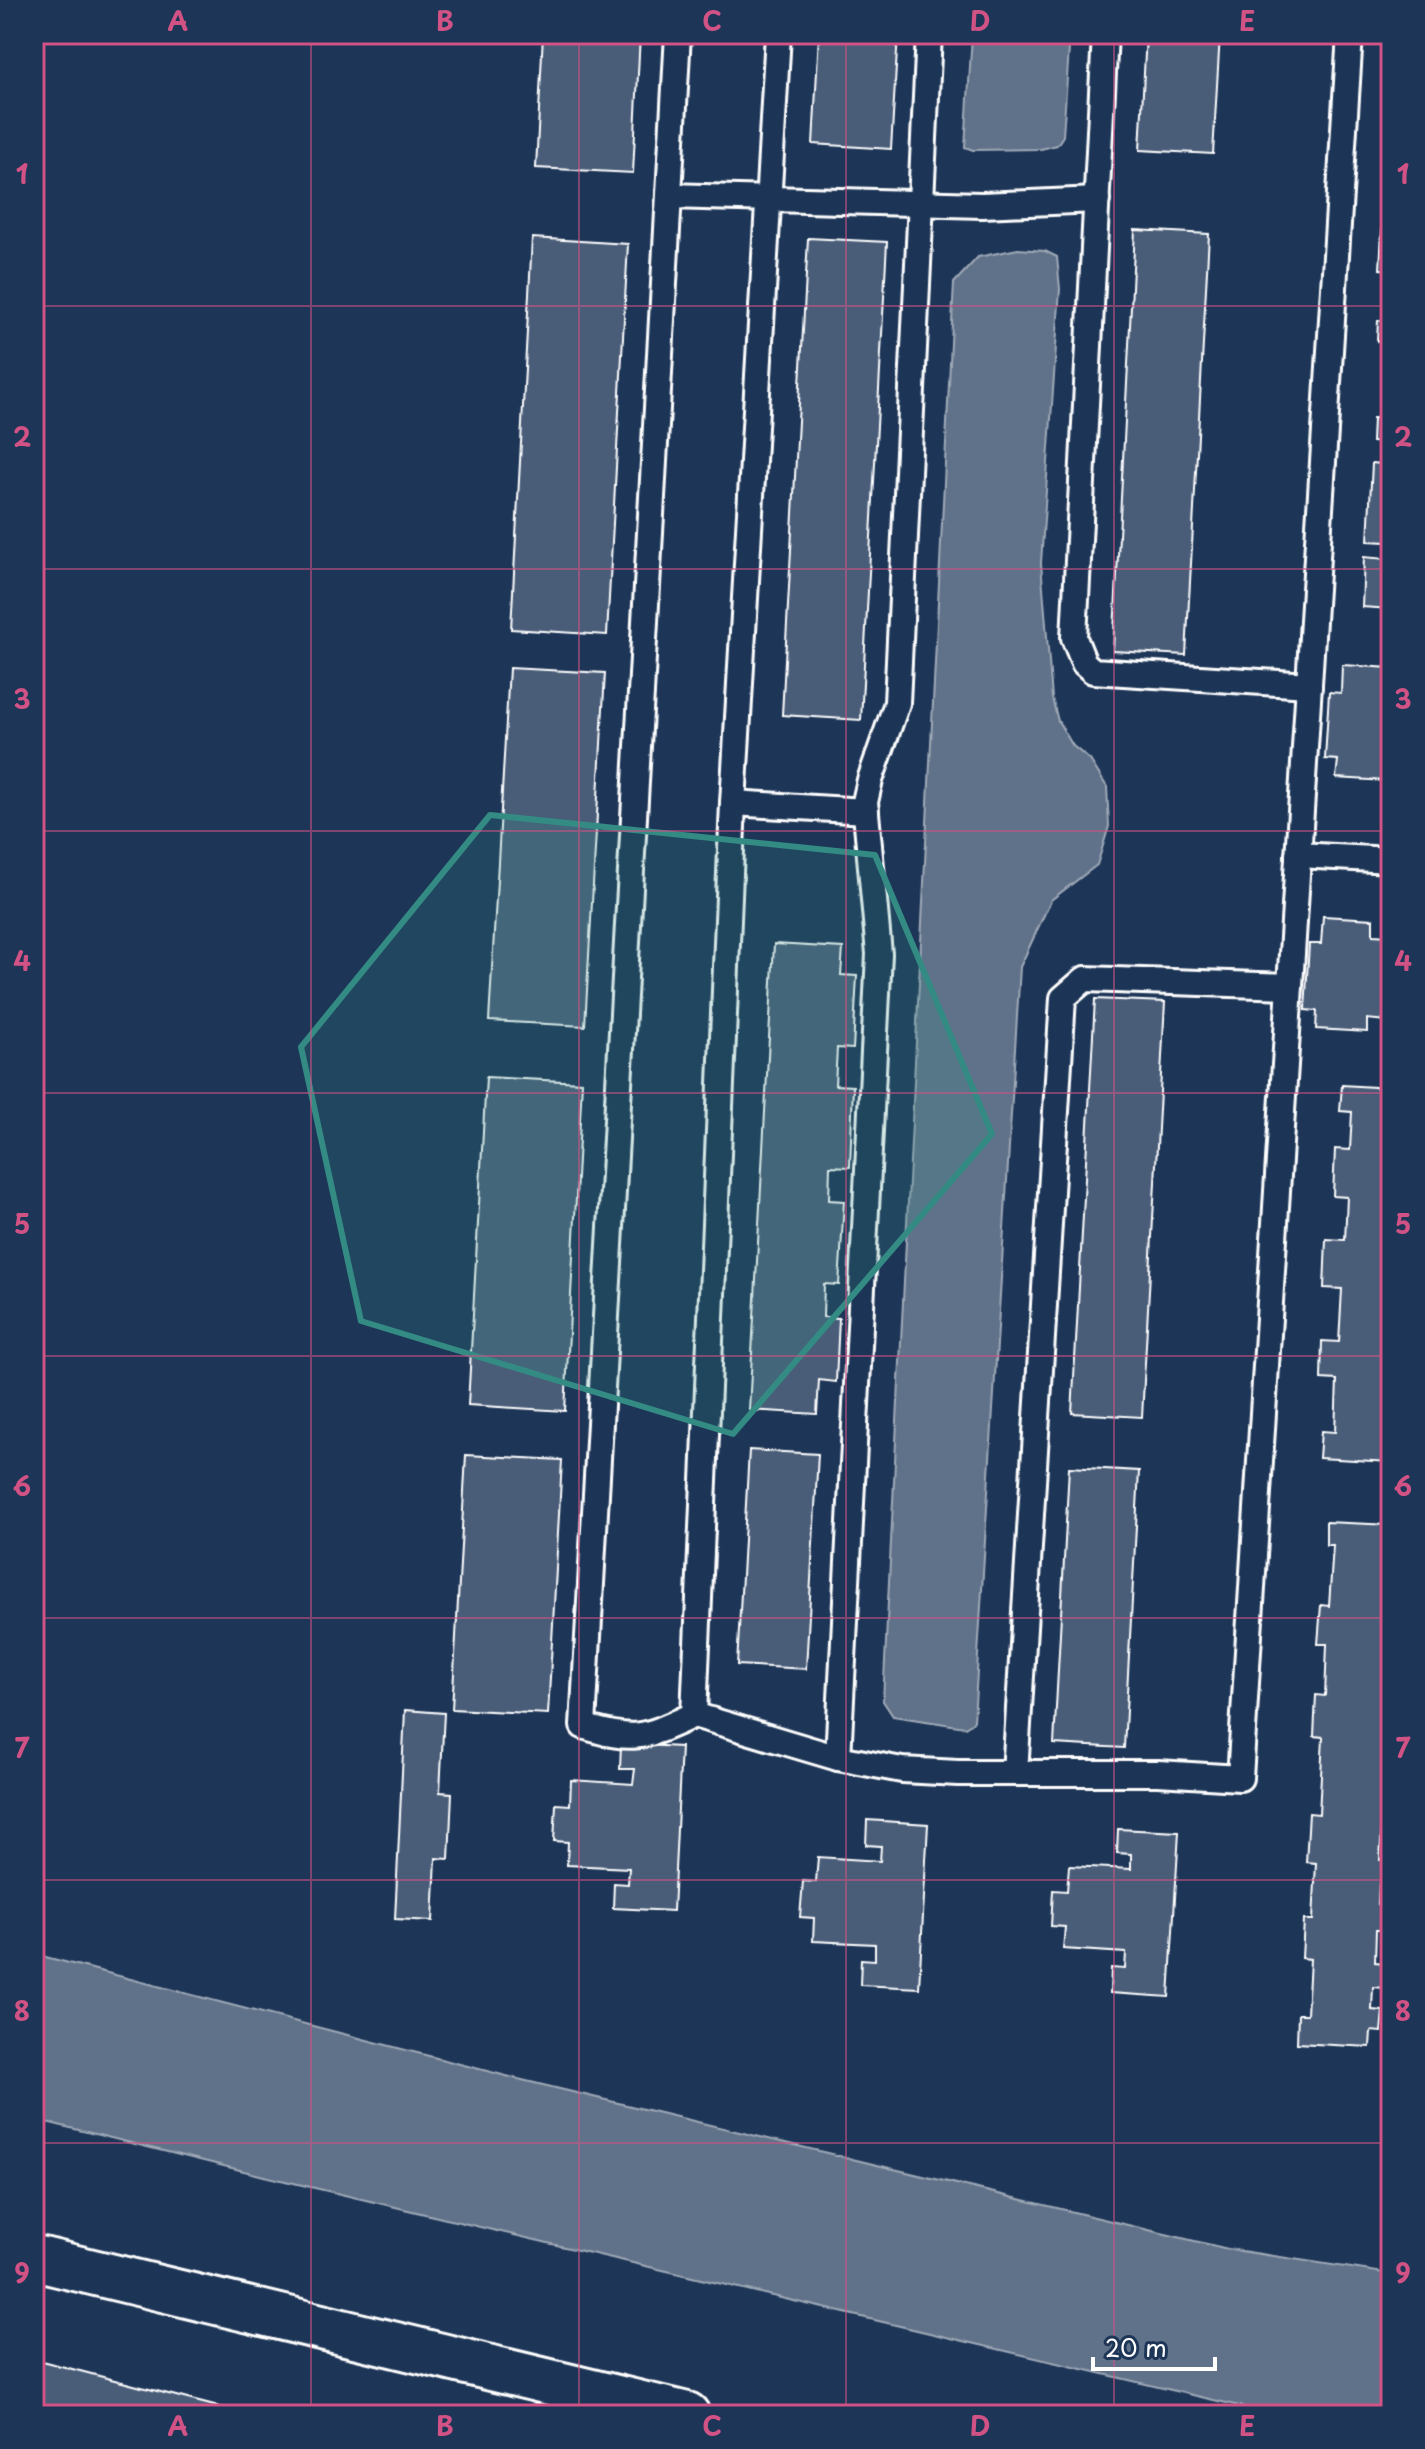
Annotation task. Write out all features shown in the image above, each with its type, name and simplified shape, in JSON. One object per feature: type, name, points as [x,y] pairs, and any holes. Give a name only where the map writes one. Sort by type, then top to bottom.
[{"type":"street","points":[[34,2258],[687,2415]]},
{"type":"lane","points":[[678,34],[583,1726],[611,1735],[648,1736],[694,1715],[838,1758],[902,1770],[1158,1773],[1240,1778],[1350,34]]},
{"type":"lane","points":[[694,1715],[733,803],[778,34]]},
{"type":"lane","points":[[838,1758],[879,954],[865,802],[897,703],[929,34]]},
{"type":"lane","points":[[1105,34],[1074,638],[1084,663],[1093,671],[1309,685]]},
{"type":"lane","points":[[669,196],[982,205],[1097,200]]},
{"type":"lane","points":[[733,803],[866,811]]},
{"type":"lane","points":[[1298,855],[1391,860]]},
{"type":"lane","points":[[1015,1773],[1063,998],[1085,979],[1290,986]]},
{"type":"highlighted area","points":[[490,815],[875,855],[992,1134],[733,1434],[361,1321],[301,1047]]},
{"type":"water","points":[[972,34],[1070,34],[1063,136],[1057,145],[1041,149],[973,150],[965,147]]},
{"type":"water","points":[[1018,249],[1045,251],[1057,257],[1060,289],[1041,563],[1052,698],[1058,721],[1073,746],[1090,760],[1107,787],[1109,826],[1097,865],[1051,900],[1020,967],[974,1721],[965,1727],[893,1716],[883,1701],[954,283],[978,257]]},
{"type":"water","points":[[34,1954],[518,2079],[1228,2249],[1391,2274],[1391,2415],[1277,2415],[34,2119]]},
{"type":"building","points":[[543,34],[640,34],[633,173],[536,168]]},
{"type":"building","points":[[819,34],[898,34],[891,149],[813,144]]},
{"type":"building","points":[[1146,34],[1220,34],[1213,154],[1140,150]]},
{"type":"building","points":[[1388,132],[1391,133],[1391,177],[1385,177]]},
{"type":"building","points":[[1135,230],[1209,234],[1186,655],[1113,651]]},
{"type":"building","points":[[1382,230],[1391,230],[1391,270],[1380,269]]},
{"type":"building","points":[[532,238],[628,244],[607,635],[511,629]]},
{"type":"building","points":[[808,238],[887,242],[861,720],[782,715]]},
{"type":"building","points":[[1378,320],[1391,321],[1391,348],[1390,342],[1377,341]]},
{"type":"building","points":[[1373,418],[1391,419],[1391,443],[1372,442]]},
{"type":"building","points":[[1372,463],[1391,465],[1391,609],[1362,607],[1364,557],[1386,559],[1387,542],[1368,541]]},
{"type":"building","points":[[1342,665],[1391,668],[1391,768],[1388,768],[1387,781],[1336,778],[1338,760],[1325,759],[1329,692],[1341,693]]},
{"type":"building","points":[[509,668],[605,673],[585,1026],[489,1021]]},
{"type":"building","points":[[1323,916],[1373,919],[1373,935],[1390,936],[1391,924],[1391,1042],[1385,1042],[1386,1021],[1367,1019],[1367,1032],[1316,1029],[1317,1011],[1305,1010],[1309,944],[1321,944]]},
{"type":"building","points":[[774,944],[843,948],[841,975],[857,976],[853,1049],[837,1048],[835,1085],[853,1086],[850,1167],[830,1166],[829,1200],[844,1201],[839,1285],[824,1284],[823,1317],[839,1318],[836,1382],[819,1380],[817,1414],[749,1410]]},
{"type":"building","points":[[1095,999],[1165,1002],[1142,1417],[1072,1413]]},
{"type":"building","points":[[486,1077],[582,1082],[565,1411],[468,1405]]},
{"type":"building","points":[[1342,1085],[1391,1088],[1391,1462],[1319,1458],[1321,1431],[1335,1432],[1337,1380],[1321,1379],[1322,1341],[1339,1342],[1342,1289],[1324,1288],[1326,1239],[1345,1240],[1347,1197],[1333,1196],[1335,1149],[1350,1150],[1352,1112],[1340,1111]]},
{"type":"building","points":[[749,1450],[818,1454],[806,1669],[737,1665]]},
{"type":"building","points":[[466,1455],[562,1460],[548,1714],[452,1709]]},
{"type":"building","points":[[1069,1467],[1139,1471],[1124,1748],[1054,1744]]},
{"type":"building","points":[[1326,1522],[1391,1525],[1391,1714],[1388,1714],[1386,1753],[1391,1753],[1391,1780],[1385,1779],[1383,1802],[1391,1802],[1391,1823],[1382,1822],[1380,1860],[1390,1860],[1389,1885],[1379,1884],[1378,1905],[1388,1906],[1387,1930],[1376,1930],[1375,1962],[1385,1963],[1384,1988],[1373,1987],[1372,2010],[1383,2011],[1381,2032],[1371,2031],[1370,2047],[1297,2043],[1298,2014],[1307,2014],[1310,1959],[1302,1958],[1304,1920],[1313,1920],[1316,1863],[1306,1862],[1309,1813],[1319,1814],[1323,1737],[1314,1736],[1316,1695],[1325,1696],[1327,1644],[1318,1644],[1321,1605],[1329,1606],[1333,1545],[1326,1545]]},
{"type":"building","points":[[405,1710],[444,1713],[440,1792],[452,1793],[449,1859],[436,1858],[433,1921],[395,1919]]},
{"type":"building","points":[[621,1744],[681,1747],[673,1911],[613,1908],[614,1883],[628,1884],[629,1868],[567,1865],[568,1842],[554,1841],[556,1804],[570,1805],[571,1780],[633,1784],[635,1769],[620,1769]]},
{"type":"building","points":[[867,1820],[928,1824],[919,1988],[860,1985],[861,1959],[875,1960],[875,1944],[813,1941],[814,1918],[800,1917],[803,1881],[816,1882],[818,1857],[880,1861],[881,1846],[866,1845]]},
{"type":"building","points":[[1118,1829],[1179,1832],[1169,1997],[1110,1993],[1111,1968],[1125,1969],[1126,1953],[1063,1949],[1065,1927],[1051,1926],[1053,1890],[1067,1891],[1069,1866],[1131,1869],[1131,1854],[1117,1853]]},
{"type":"building","points":[[34,2359],[249,2415],[34,2415]]}]
